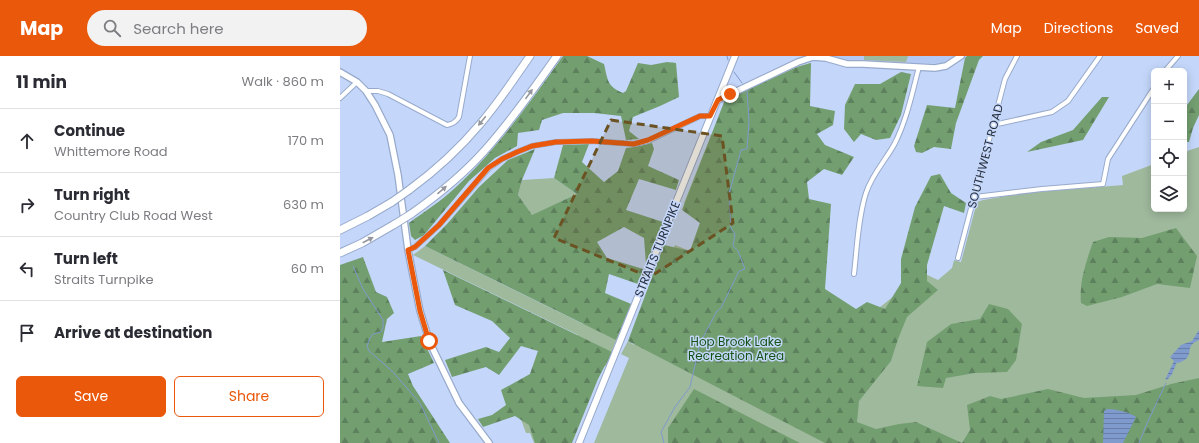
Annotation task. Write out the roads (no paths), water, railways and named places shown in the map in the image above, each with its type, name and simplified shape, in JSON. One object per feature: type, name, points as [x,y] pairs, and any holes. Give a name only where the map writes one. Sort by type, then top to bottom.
[{"type":"highway","points":[[340,230],[392,202],[435,170],[470,135],[497,102],[530,56]]},
{"type":"highway","points":[[340,253],[378,234],[411,214],[448,185],[486,150],[557,56]]},
{"type":"main road","name":"STRAITS TURNPIKE","points":[[579,443],[735,56]]},
{"type":"main road","points":[[718,100],[805,59],[818,57],[845,64],[935,68],[944,67],[961,56]]},
{"type":"main road","points":[[340,72],[357,82],[366,91],[375,104],[390,135],[398,175],[408,250],[420,311],[430,344],[459,403],[489,443]]},
{"type":"street","points":[[366,91],[378,91],[388,94],[447,125],[451,124],[456,122],[459,117],[470,56]]},
{"type":"street","name":"SOUTHWEST ROAD","points":[[958,258],[1005,79],[1017,56]]},
{"type":"street","points":[[994,125],[1052,112],[1068,101],[1100,56]]},
{"type":"street","points":[[1168,68],[1178,56]]},
{"type":"street","points":[[854,274],[860,220],[866,193],[872,178],[894,144],[904,125],[919,67]]},
{"type":"street","points":[[340,98],[357,82]]},
{"type":"street","points":[[975,197],[1103,184],[1108,159],[1151,93]]},
{"type":"street","points":[[408,250],[415,247],[439,225],[488,168],[517,152],[532,146],[556,142],[592,141],[634,144],[648,140],[700,116],[710,116]]},
{"type":"waterway","points":[[727,56],[728,60]]},
{"type":"waterway","points":[[734,72],[742,83]]},
{"type":"waterway","points":[[664,443],[661,432],[675,407],[690,387],[700,343],[717,311],[721,308],[739,271],[745,269],[738,251],[733,246],[735,234],[731,228],[729,194],[741,150],[747,149],[749,121],[747,91]]},
{"type":"waterway","points":[[353,266],[363,289],[383,320],[383,328],[381,332],[373,334],[370,338],[367,346],[369,351],[392,371],[420,403],[439,443]]},
{"type":"waterway","points":[[1139,443],[1166,383]]},
{"type":"park label","name":"Hop Brook Lake Recreation Area","points":[[736,348]]}]
